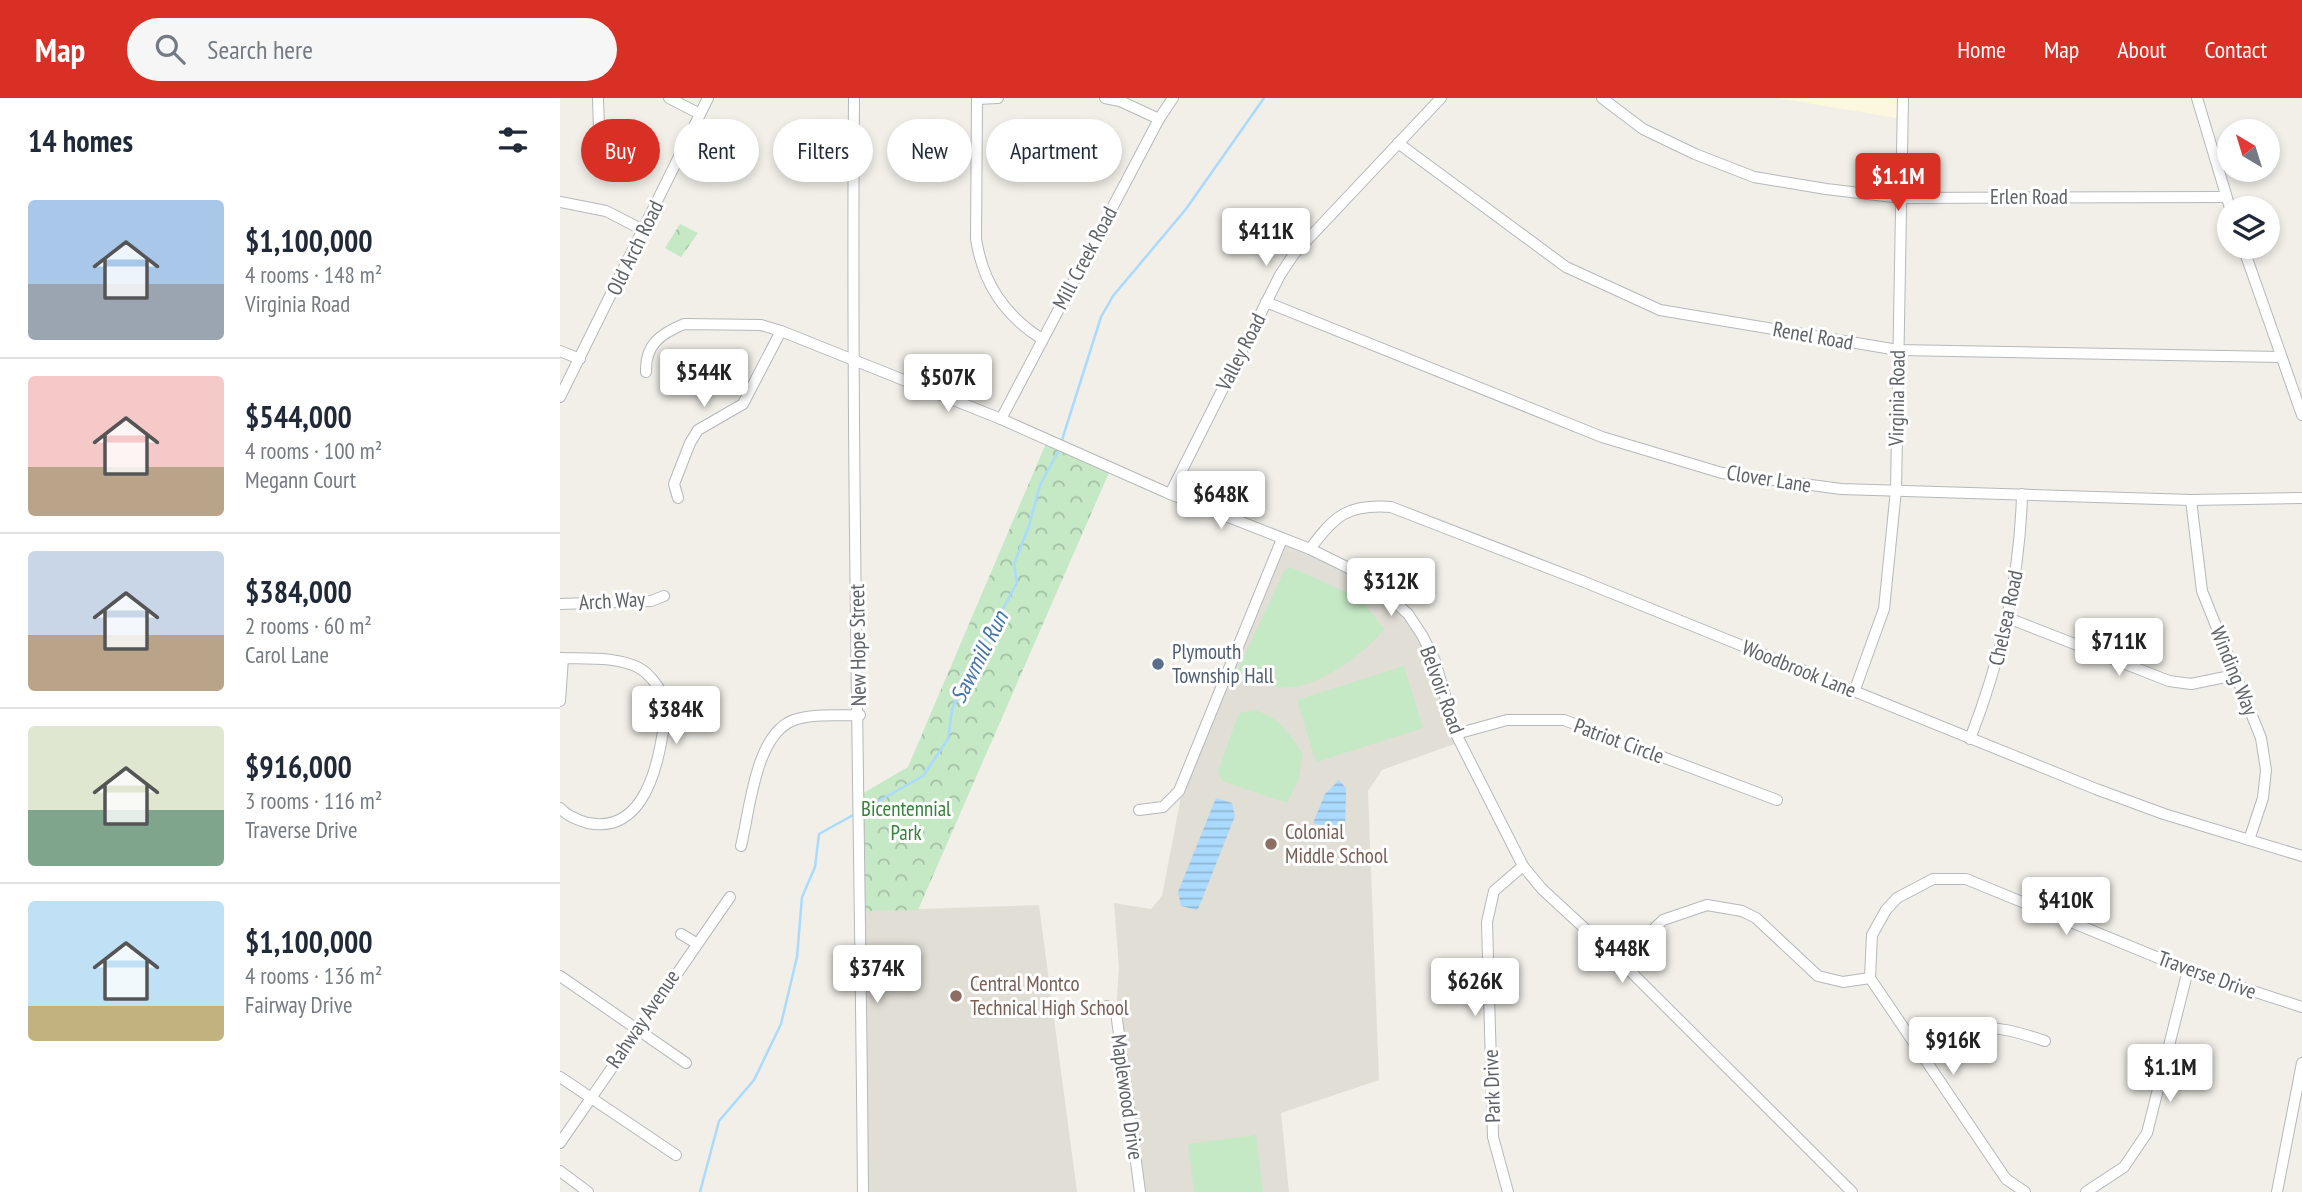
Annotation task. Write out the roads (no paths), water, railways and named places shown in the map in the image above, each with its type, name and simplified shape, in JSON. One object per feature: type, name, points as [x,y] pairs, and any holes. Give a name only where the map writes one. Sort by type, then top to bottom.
[{"type":"street","points":[[598,98],[599,119]]},
{"type":"street","points":[[669,98],[700,114]]},
{"type":"street","name":"Old Arch Road","points":[[560,397],[708,98]]},
{"type":"street","name":"New Hope Street","points":[[854,98],[852,360],[860,715],[863,1192]]},
{"type":"street","points":[[998,98],[977,99],[976,239],[979,259],[987,282],[998,300],[1023,327],[1042,339]]},
{"type":"street","points":[[1105,98],[1120,100],[1158,119]]},
{"type":"street","name":"Mill Creek Road","points":[[1000,419],[1158,119],[1172,98]]},
{"type":"street","name":"Valley Road","points":[[1170,494],[1280,275],[1308,234],[1441,98]]},
{"type":"street","name":"Erlen Road","points":[[1602,98],[1643,129],[1695,154],[1754,177],[1902,198],[2217,197]]},
{"type":"street","name":"Virginia Road","points":[[1854,692],[1884,609],[1896,490],[1903,98]]},
{"type":"street","points":[[2197,98],[2226,196]]},
{"type":"street","name":"Renel Road","points":[[1398,143],[1566,267],[1660,310],[1898,350],[2279,357]]},
{"type":"street","points":[[560,202],[606,211],[643,230]]},
{"type":"street","points":[[2247,259],[2279,357],[2302,415]]},
{"type":"street","name":"Clover Lane","points":[[1266,302],[1602,437],[1661,457],[1722,473],[1786,484],[1896,490],[2191,500],[2302,498]]},
{"type":"street","name":"Belvoir Road","points":[[646,372],[645,356],[656,340],[684,324],[761,325],[1000,419],[1170,494],[1310,549],[1369,578],[1408,614],[1435,661],[1456,734],[1523,866],[1542,890],[1620,961],[1852,1192]]},
{"type":"street","points":[[678,498],[674,484],[698,430],[743,404],[781,331]]},
{"type":"street","points":[[560,351],[580,359]]},
{"type":"street","name":"Chelsea Road","points":[[1970,738],[1994,677],[2008,618],[2019,553],[2022,494]]},
{"type":"street","name":"Winding Way","points":[[2191,500],[2202,591],[2261,738],[2266,770],[2263,798],[2249,840]]},
{"type":"street","name":"Woodbrook Lane","points":[[1310,549],[1326,527],[1350,509],[1365,506],[1391,508],[2146,808],[2302,856]]},
{"type":"street","points":[[1139,810],[1163,807],[1179,791],[1282,539]]},
{"type":"street","name":"Arch Way","points":[[560,604],[640,602],[664,596]]},
{"type":"street","points":[[2008,618],[2169,681],[2191,684],[2235,675]]},
{"type":"street","points":[[560,701],[561,658],[614,661],[639,668],[655,684],[666,710],[648,791],[633,811],[616,821],[592,824],[566,815],[560,808]]},
{"type":"street","points":[[741,846],[765,749],[776,731],[803,718],[860,715]]},
{"type":"street","name":"Patriot Circle","points":[[1456,734],[1507,720],[1564,720],[1777,800]]},
{"type":"street","name":"Park Drive","points":[[1508,1192],[1493,1137],[1487,922],[1494,891],[1523,866]]},
{"type":"street","name":"Traverse Drive","points":[[1870,978],[1872,935],[1886,910],[1913,887],[1933,879],[1952,878],[1966,879],[2189,970],[2302,1007]]},
{"type":"street","name":"Rahway Avenue","points":[[560,1143],[636,1029],[730,897]]},
{"type":"street","points":[[1620,961],[1663,920],[1707,905],[1742,911],[1756,918],[1818,976],[1843,982],[1870,978],[1918,1053],[2006,1179],[2025,1192]]},
{"type":"street","points":[[681,934],[696,943]]},
{"type":"street","points":[[2086,1192],[2124,1167],[2147,1133],[2189,970]]},
{"type":"street","points":[[560,976],[686,1063]]},
{"type":"street","name":"Maplewood Drive","points":[[1107,1006],[1116,1012],[1140,1192]]},
{"type":"street","points":[[1918,1053],[1950,1036],[1979,1027],[2007,1028],[2045,1041]]},
{"type":"street","points":[[2277,1192],[2302,1063]]},
{"type":"street","points":[[560,1077],[676,1155]]},
{"type":"street","points":[[560,1171],[588,1192]]},
{"type":"water","points":[[1339,780],[1346,788],[1345,834],[1313,823],[1325,794]]},
{"type":"water","points":[[1216,798],[1232,803],[1235,816],[1197,910],[1181,906],[1178,892]]},
{"type":"waterway","name":"Sawmill Run","points":[[1061,443],[1101,317],[1113,296],[1186,209],[1264,98]]},
{"type":"waterway","name":"Sawmill Run","points":[[861,811],[923,776],[948,739],[952,710],[966,676],[1017,583],[1014,564],[1029,526],[1040,485],[1059,450]]},
{"type":"waterway","name":"Sawmill Run","points":[[700,1192],[719,1121],[754,1080],[781,1024],[797,957],[802,897],[815,867],[819,834],[855,814]]},
{"type":"place","name":"Plymouth Township Hall","points":[[1158,664]]},
{"type":"place","name":"Colonial Middle School","points":[[1271,844]]},
{"type":"place","name":"Central Montco Technical High School","points":[[956,996]]},
{"type":"park label","name":"Bicentennial Park","points":[[906,821]]}]
